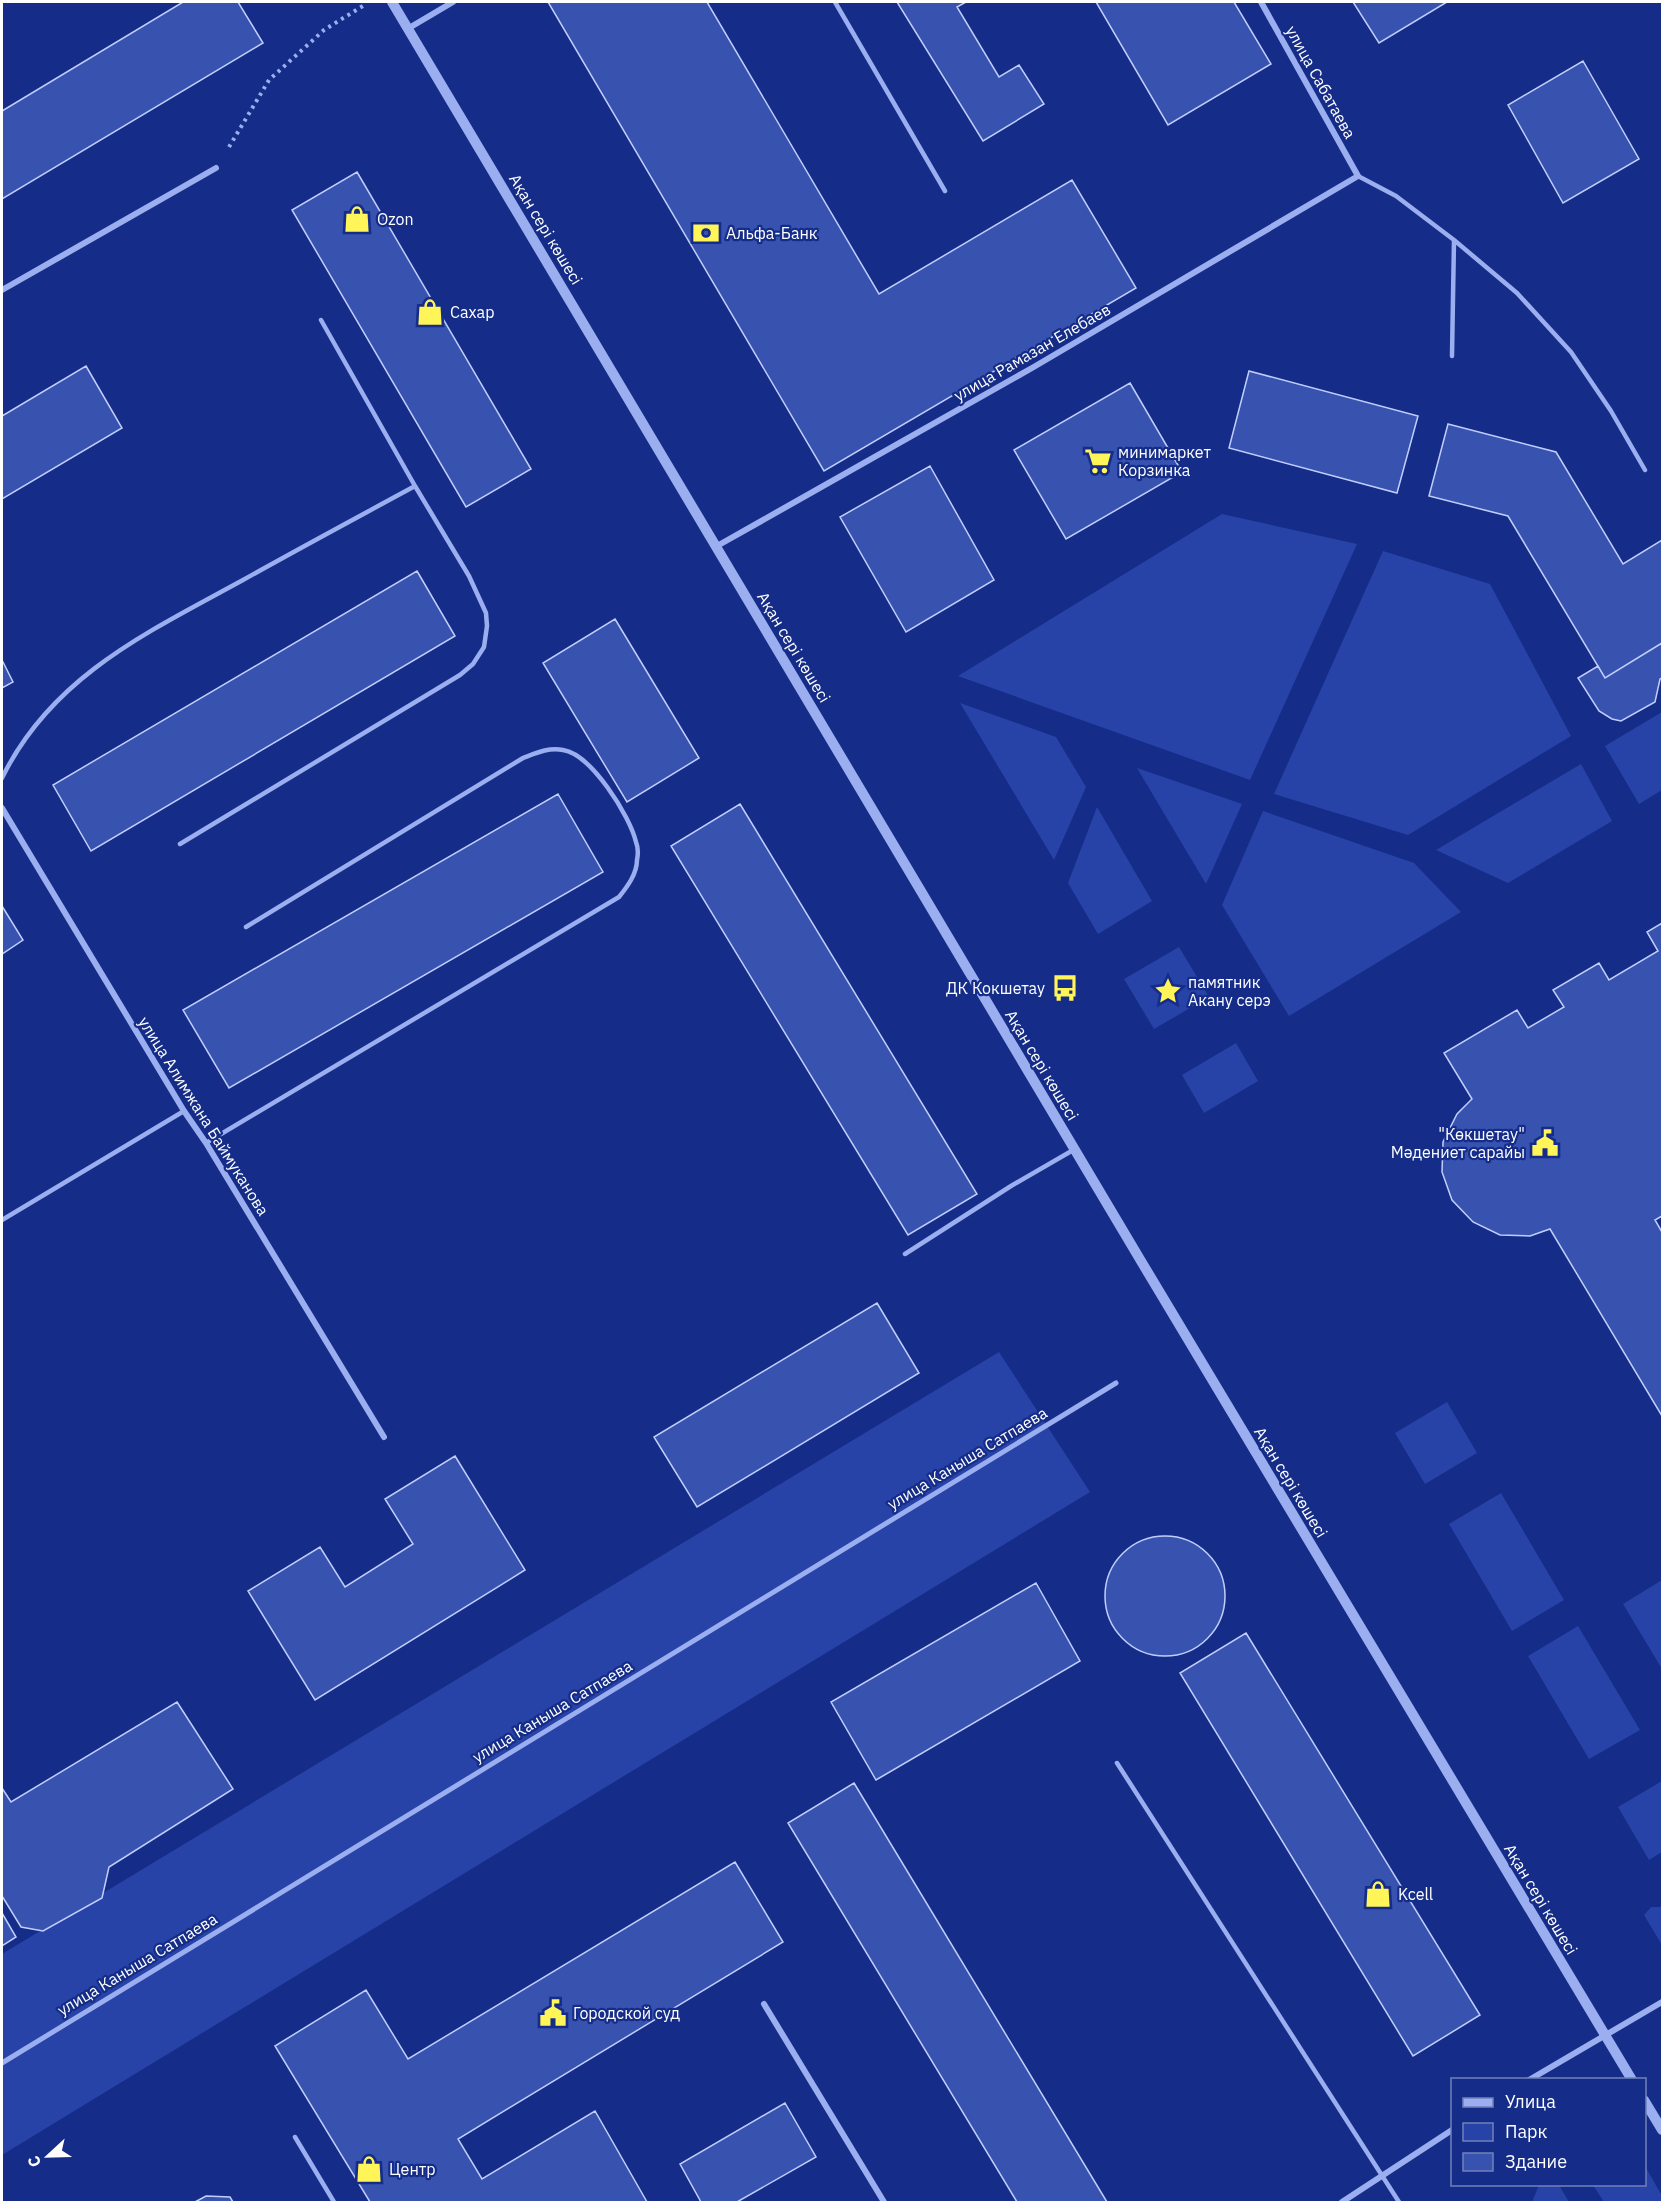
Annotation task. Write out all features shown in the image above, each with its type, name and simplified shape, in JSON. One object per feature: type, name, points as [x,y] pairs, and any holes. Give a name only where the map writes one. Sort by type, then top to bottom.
[{"type":"street","name":"Ақан сері көшесі","points":[[392,2],[1631,2078]]},
{"type":"street","points":[[409,28],[453,2]]},
{"type":"street","name":"улица Сабатаева","points":[[1261,2],[1358,176]]},
{"type":"street","points":[[2,290],[216,168]]},
{"type":"street","name":"улица Рамазан Елебаев","points":[[717,546],[1032,368],[1358,176]]},
{"type":"street","name":"улица Алимжана Баймуканова","points":[[2,808],[384,1437]]},
{"type":"street","name":"улица Каныша Сатпаева","points":[[2,2063],[1116,1383]]},
{"type":"street","points":[[1531,2078],[1662,2002]]},
{"type":"street","points":[[764,2004],[884,2202]]},
{"type":"street","points":[[1646,2103],[1662,2130]]},
{"type":"street","points":[[1342,2202],[1451,2131]]},
{"type":"lane","points":[[834,2],[945,191]]},
{"type":"lane","points":[[1358,176],[1396,196],[1454,240],[1517,293],[1570,352],[1611,411],[1645,470]]},
{"type":"lane","points":[[1452,356],[1454,240]]},
{"type":"lane","points":[[180,844],[460,675],[473,664],[484,647],[486,613],[469,576],[321,320]]},
{"type":"lane","points":[[2,778],[12,756],[34,725],[64,692],[101,662],[174,617],[415,486]]},
{"type":"lane","points":[[206,1143],[619,897],[630,882],[638,863],[637,842],[600,775],[582,757],[564,749],[543,750],[523,758],[246,927]]},
{"type":"lane","points":[[2,1220],[184,1111]]},
{"type":"lane","points":[[905,1254],[1011,1186],[1075,1149]]},
{"type":"lane","points":[[1117,1763],[1399,2202]]},
{"type":"lane","points":[[295,2137],[334,2202]]},
{"type":"path","points":[[216,168],[269,80],[324,30],[370,2]]},
{"type":"green space","points":[[1222,514],[1357,544],[1250,780],[958,676]]},
{"type":"green space","points":[[1383,551],[1490,584],[1571,736],[1408,835],[1274,794]]},
{"type":"green space","points":[[960,703],[1056,737],[1086,787],[1054,860]]},
{"type":"green space","points":[[1662,712],[1662,790],[1639,804],[1605,746]]},
{"type":"green space","points":[[1581,764],[1612,821],[1508,883],[1436,850]]},
{"type":"green space","points":[[1137,768],[1242,804],[1206,884]]},
{"type":"green space","points":[[1097,807],[1152,901],[1098,934],[1068,883]]},
{"type":"green space","points":[[1263,811],[1414,863],[1461,912],[1289,1016],[1222,905]]},
{"type":"green space","points":[[1179,947],[1209,997],[1154,1029],[1124,979]]},
{"type":"green space","points":[[1236,1043],[1258,1081],[1204,1113],[1182,1075]]},
{"type":"green space","points":[[999,1352],[1090,1492],[2,2155],[2,1954]]},
{"type":"green space","points":[[1447,1402],[1477,1453],[1425,1484],[1395,1433]]},
{"type":"green space","points":[[1501,1493],[1564,1600],[1512,1631],[1449,1524]]},
{"type":"green space","points":[[1662,1580],[1662,1669],[1623,1604]]},
{"type":"green space","points":[[1578,1626],[1640,1730],[1589,1759],[1528,1656]]},
{"type":"green space","points":[[1662,1781],[1662,1852],[1649,1860],[1618,1807]]},
{"type":"green space","points":[[1651,1907],[1662,1907],[1662,1945],[1644,1915]]},
{"type":"green space","points":[[1646,2168],[1662,2196],[1662,2202],[1604,2202],[1594,2186],[1646,2186]]},
{"type":"green space","points":[[1539,2186],[1560,2186],[1569,2202],[1532,2202]]},
{"type":"building","points":[[183,2],[238,2],[263,43],[2,199],[2,111]]},
{"type":"building","points":[[548,2],[707,2],[879,294],[1072,180],[1136,288],[824,471]]},
{"type":"building","points":[[897,2],[966,2],[957,7],[999,77],[1019,65],[1044,104],[983,141]]},
{"type":"building","points":[[1096,2],[1234,2],[1271,64],[1168,125]]},
{"type":"building","points":[[1353,2],[1447,2],[1379,43]]},
{"type":"building","points":[[1583,61],[1639,159],[1563,203],[1508,105]]},
{"type":"building","points":[[357,172],[531,469],[466,507],[292,210]]},
{"type":"building","points":[[86,366],[122,428],[2,499],[2,416]]},
{"type":"building","points":[[1249,371],[1418,416],[1397,493],[1229,448]]},
{"type":"building","name":"минимаркет Корзинка","points":[[1130,383],[1182,472],[1066,539],[1014,450]]},
{"type":"building","points":[[1448,424],[1556,452],[1623,564],[1662,540],[1662,643],[1605,678],[1508,516],[1429,496]]},
{"type":"building","points":[[930,466],[994,580],[906,632],[840,517]]},
{"type":"building","points":[[417,571],[455,636],[91,851],[53,785]]},
{"type":"building","points":[[615,619],[699,758],[627,802],[543,663]]},
{"type":"building","points":[[1662,643],[1662,678],[1655,702],[1621,721],[1612,719],[1599,711],[1578,678],[1598,666],[1605,678]]},
{"type":"building","points":[[2,660],[13,682],[2,688]]},
{"type":"building","points":[[558,794],[603,872],[229,1088],[183,1010]]},
{"type":"building","points":[[740,804],[977,1194],[908,1235],[671,846]]},
{"type":"building","points":[[2,906],[23,940],[2,954]]},
{"type":"building","points":[[1662,923],[1662,1216],[1655,1220],[1662,1232],[1662,1416],[1550,1229],[1530,1236],[1500,1235],[1473,1222],[1452,1200],[1442,1172],[1443,1142],[1457,1114],[1472,1099],[1444,1053],[1517,1010],[1528,1028],[1564,1007],[1553,990],[1599,963],[1609,980],[1658,951],[1647,932]]},
{"type":"building","points":[[877,1303],[919,1373],[697,1507],[654,1437]]},
{"type":"building","points":[[455,1456],[525,1570],[315,1700],[248,1591],[320,1547],[345,1587],[413,1544],[385,1499]]},
{"type":"building","points":[[1165,1536],[1188,1540],[1208,1553],[1221,1573],[1225,1596],[1221,1619],[1208,1639],[1188,1652],[1165,1656],[1142,1652],[1122,1639],[1109,1619],[1105,1596],[1109,1573],[1122,1553],[1142,1540]]},
{"type":"building","points":[[1036,1583],[1080,1661],[876,1780],[831,1702]]},
{"type":"building","points":[[1246,1633],[1480,2015],[1413,2056],[1180,1673]]},
{"type":"building","points":[[177,1702],[233,1789],[109,1867],[102,1898],[43,1931],[21,1927],[2,1896],[2,1788],[11,1802]]},
{"type":"building","points":[[854,1783],[1107,2202],[1017,2202],[788,1823]]},
{"type":"building","points":[[735,1862],[783,1942],[458,2139],[482,2179],[595,2111],[647,2202],[370,2202],[275,2046],[366,1990],[408,2059]]},
{"type":"building","points":[[2,1913],[16,1937],[2,1946]]},
{"type":"building","points":[[785,2103],[816,2157],[737,2202],[701,2202],[680,2164]]},
{"type":"building","points":[[206,2196],[230,2197],[233,2202],[195,2202]]},
{"type":"place","name":"Ozon","points":[[357,219]]},
{"type":"place","name":"Альфа-Банк","points":[[706,233]]},
{"type":"place","name":"Сахар","points":[[430,312]]},
{"type":"place","name":"минимаркет Корзинка","points":[[1098,461]]},
{"type":"place","name":"ДК Кокшетау","points":[[1065,988]]},
{"type":"place","name":"памятник Акану серэ","points":[[1168,991]]},
{"type":"place","name":"\"Көкшетау\" Мәдениет сарайы","points":[[1545,1143]]},
{"type":"place","name":"Kcell","points":[[1378,1894]]},
{"type":"place","name":"Городской суд","points":[[553,2013]]},
{"type":"place","name":"Центр","points":[[369,2169]]}]
